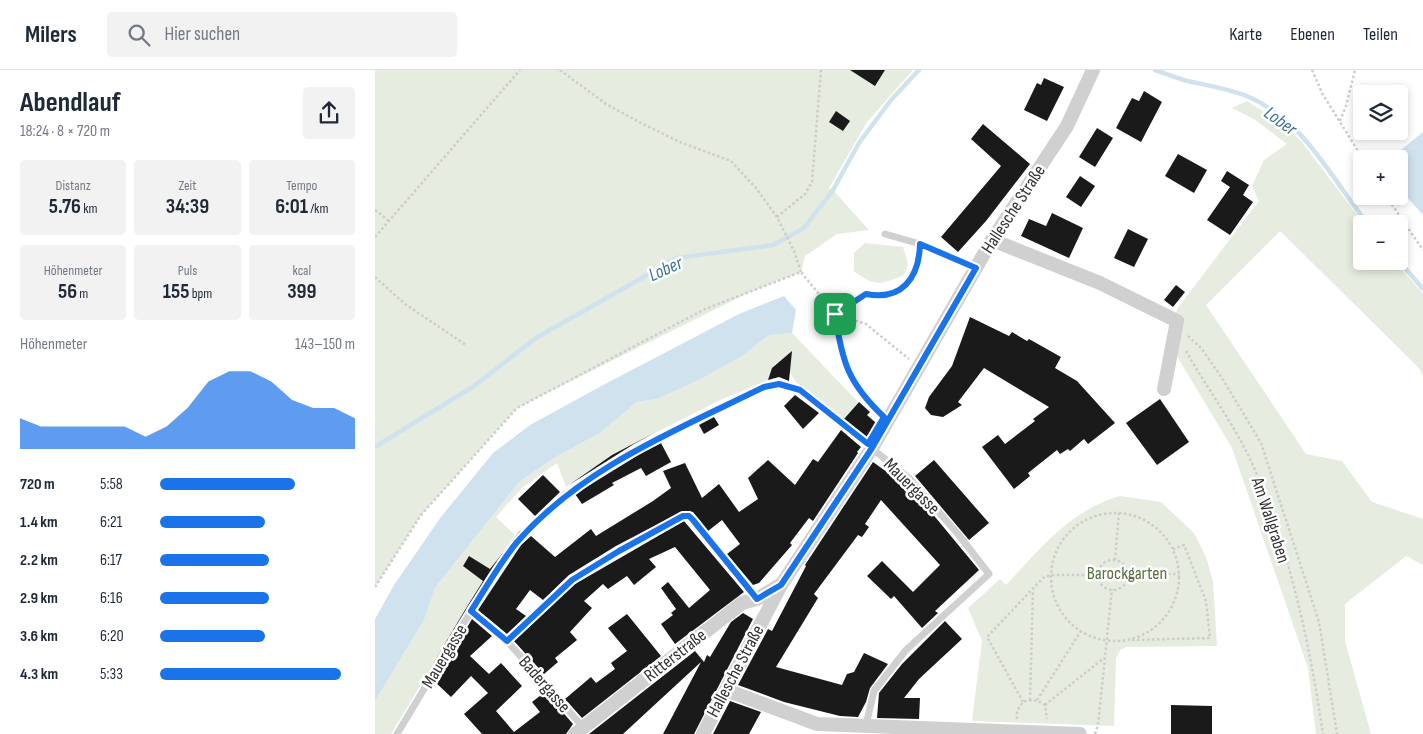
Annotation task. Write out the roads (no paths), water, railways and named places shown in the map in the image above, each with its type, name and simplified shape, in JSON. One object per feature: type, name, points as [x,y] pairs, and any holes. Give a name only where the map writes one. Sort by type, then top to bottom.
[{"type":"street","name":"Hallesche Straße","points":[[703,734],[781,585],[872,448],[992,240],[1067,126],[1092,74]]},
{"type":"street","points":[[992,240],[1100,283],[1177,322],[1164,389]]},
{"type":"street","name":"Ritterstraße","points":[[579,730],[742,603],[757,599],[781,585]]},
{"type":"street","points":[[726,690],[817,729],[866,725],[910,731],[1017,731],[1080,734]]},
{"type":"lane","points":[[885,234],[920,244],[976,268]]},
{"type":"lane","name":"Mauergasse","points":[[397,734],[471,611],[517,542],[564,496],[637,449],[764,387],[779,384],[800,390],[909,479],[958,534],[989,574],[906,650],[874,691],[866,725]]},
{"type":"lane","name":"Badergasse","points":[[579,730],[507,641],[572,580],[619,551],[683,516],[689,516],[757,599]]},
{"type":"lane","points":[[471,611],[507,641]]},
{"type":"water","points":[[1423,132],[1423,215],[1408,198],[1408,150],[1401,150]]},
{"type":"water","points":[[784,296],[796,310],[792,333],[769,335],[742,356],[700,379],[657,399],[637,402],[600,433],[554,458],[519,482],[435,588],[424,620],[375,701],[375,619],[394,585],[441,517],[493,453],[530,425],[605,384],[739,314]]},
{"type":"waterway","name":"Lober","points":[[375,447],[474,386],[536,338],[677,258],[773,245],[804,228],[833,190],[859,143],[891,100],[919,70]]},
{"type":"waterway","name":"Lober","points":[[1155,70],[1187,81],[1247,96],[1267,107],[1301,135],[1361,215]]},
{"type":"waterway","name":"Lober","points":[[1407,270],[1423,289]]},
{"type":"park label","name":"Barockgarten","points":[[1127,573]]}]
